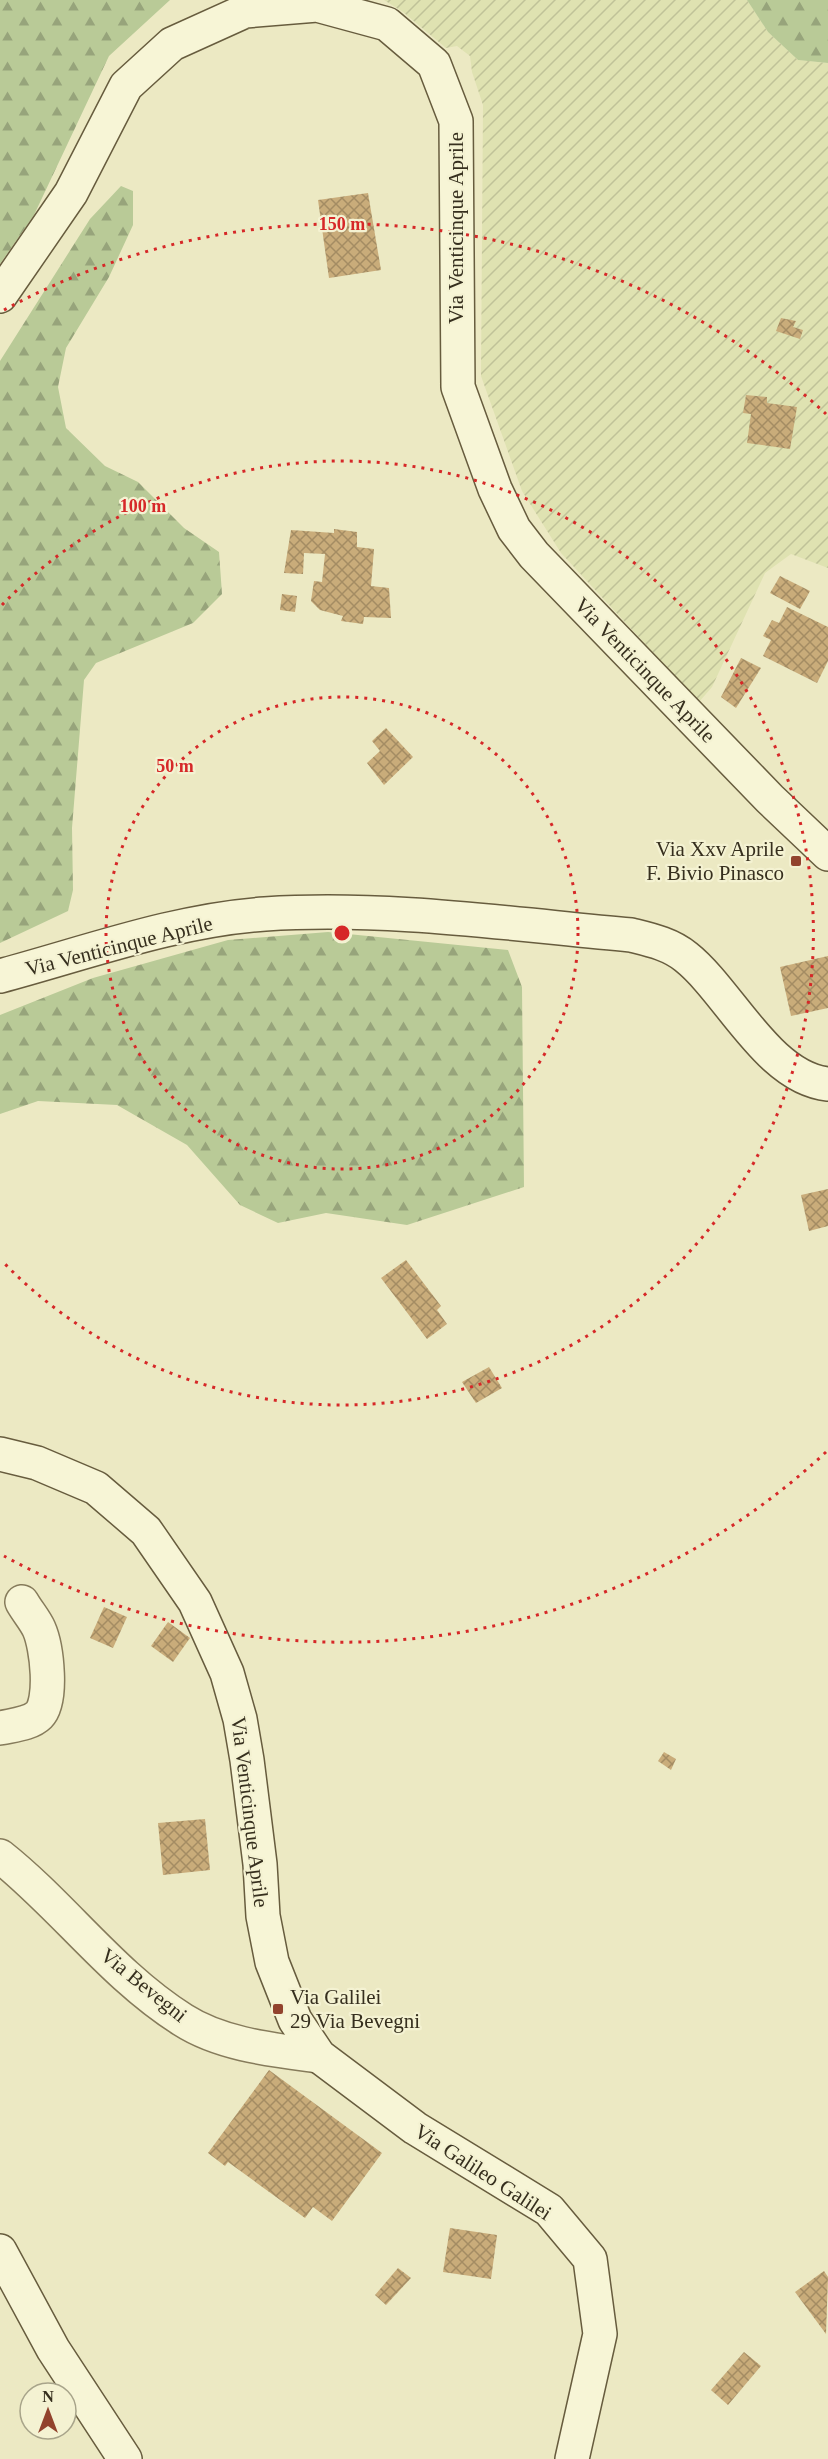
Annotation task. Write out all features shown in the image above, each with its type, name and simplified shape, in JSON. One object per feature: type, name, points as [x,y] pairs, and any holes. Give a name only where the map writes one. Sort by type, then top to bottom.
[{"type":"main road","name":"Via Venticinque Aprile","points":[[0,296],[71,193],[126,86],[172,44],[245,10],[317,5],[387,24],[434,64],[456,121],[458,387],[495,489],[514,529],[534,555],[559,581],[770,799],[828,854]]},
{"type":"main road","name":"Via Venticinque Aprile","points":[[0,976],[182,927],[263,914],[370,912],[631,935],[662,942],[687,957],[771,1053],[803,1076],[828,1084]]},
{"type":"main road","name":"Via Venticinque Aprile","points":[[0,1454],[37,1463],[96,1488],[146,1531],[195,1602],[227,1673],[240,1719],[260,1864],[263,1916],[272,1962],[295,2020],[319,2056]]},
{"type":"main road","points":[[0,1728],[33,1720],[46,1704],[48,1684],[40,1631],[22,1602]]},
{"type":"main road","name":"Via Bevegni","points":[[0,1856],[130,1979],[184,2021],[236,2041],[319,2056]]},
{"type":"main road","name":"Via Galileo Galilei","points":[[319,2056],[415,2128],[549,2210],[590,2259],[600,2334],[572,2459]]},
{"type":"main road","points":[[0,2250],[53,2349],[125,2459]]},
{"type":"green space","points":[[0,0],[170,0],[109,56],[34,215],[0,264]]},
{"type":"green space","points":[[384,0],[747,0],[768,32],[798,60],[828,63],[828,568],[791,554],[765,573],[712,687],[699,702],[561,553],[522,491],[481,376],[483,105],[472,72],[470,56],[457,46],[446,48],[403,12]]},
{"type":"green space","points":[[747,0],[828,0],[828,63],[798,60],[768,32]]},
{"type":"green space","points":[[121,186],[133,191],[133,225],[109,277],[66,348],[58,387],[66,428],[105,466],[138,482],[184,528],[219,552],[222,594],[193,623],[96,663],[84,680],[72,828],[73,890],[68,911],[0,943],[0,361],[90,219]]},
{"type":"green space","points":[[328,932],[508,950],[522,987],[524,1187],[407,1225],[326,1213],[278,1223],[240,1205],[187,1145],[117,1105],[38,1101],[0,1114],[0,1015],[93,978],[228,940]]},
{"type":"building","points":[[368,193],[381,270],[329,278],[318,200]]},
{"type":"building","points":[[781,318],[796,321],[793,327],[803,330],[800,339],[776,331]]},
{"type":"building","points":[[746,395],[767,397],[767,403],[797,407],[790,449],[747,443],[751,414],[743,413]]},
{"type":"building","points":[[334,529],[357,532],[357,547],[374,549],[371,586],[389,588],[391,618],[364,617],[363,624],[341,621],[343,616],[320,610],[311,601],[314,581],[322,582],[325,554],[304,553],[303,574],[284,573],[291,530],[334,533]]},
{"type":"building","points":[[780,576],[810,591],[800,609],[770,593]]},
{"type":"building","points":[[282,594],[297,596],[295,612],[280,610]]},
{"type":"building","points":[[787,607],[828,627],[828,661],[817,683],[763,656],[771,640],[763,636],[772,620],[779,623]]},
{"type":"building","points":[[741,658],[761,668],[736,708],[721,697]]},
{"type":"building","points":[[386,728],[413,757],[384,785],[367,763],[380,751],[372,741]]},
{"type":"building","points":[[828,956],[828,1008],[791,1016],[780,967]]},
{"type":"building","points":[[828,1189],[828,1226],[809,1231],[801,1195]]},
{"type":"building","points":[[406,1260],[441,1306],[437,1310],[447,1324],[427,1339],[381,1278]]},
{"type":"building","points":[[489,1367],[502,1388],[476,1403],[462,1382]]},
{"type":"building","points":[[104,1607],[127,1617],[113,1648],[90,1638]]},
{"type":"building","points":[[168,1622],[190,1638],[173,1662],[151,1646]]},
{"type":"building","points":[[664,1752],[676,1759],[671,1770],[658,1761]]},
{"type":"building","points":[[205,1819],[210,1870],[163,1875],[158,1823]]},
{"type":"building","points":[[269,2070],[382,2153],[332,2221],[313,2207],[305,2218],[228,2162],[225,2166],[208,2153]]},
{"type":"building","points":[[450,2228],[497,2235],[491,2279],[443,2272]]},
{"type":"building","points":[[398,2268],[411,2278],[386,2305],[375,2295]]},
{"type":"building","points":[[824,2271],[828,2277],[826,2334],[795,2292]]},
{"type":"building","points":[[744,2352],[761,2366],[728,2405],[711,2390]]},
{"type":"place","name":"Via Xxv Aprile F. Bivio Pinasco","points":[[796,861]]},
{"type":"place","name":"Via Galilei 29 Via Bevegni","points":[[278,2009]]}]
